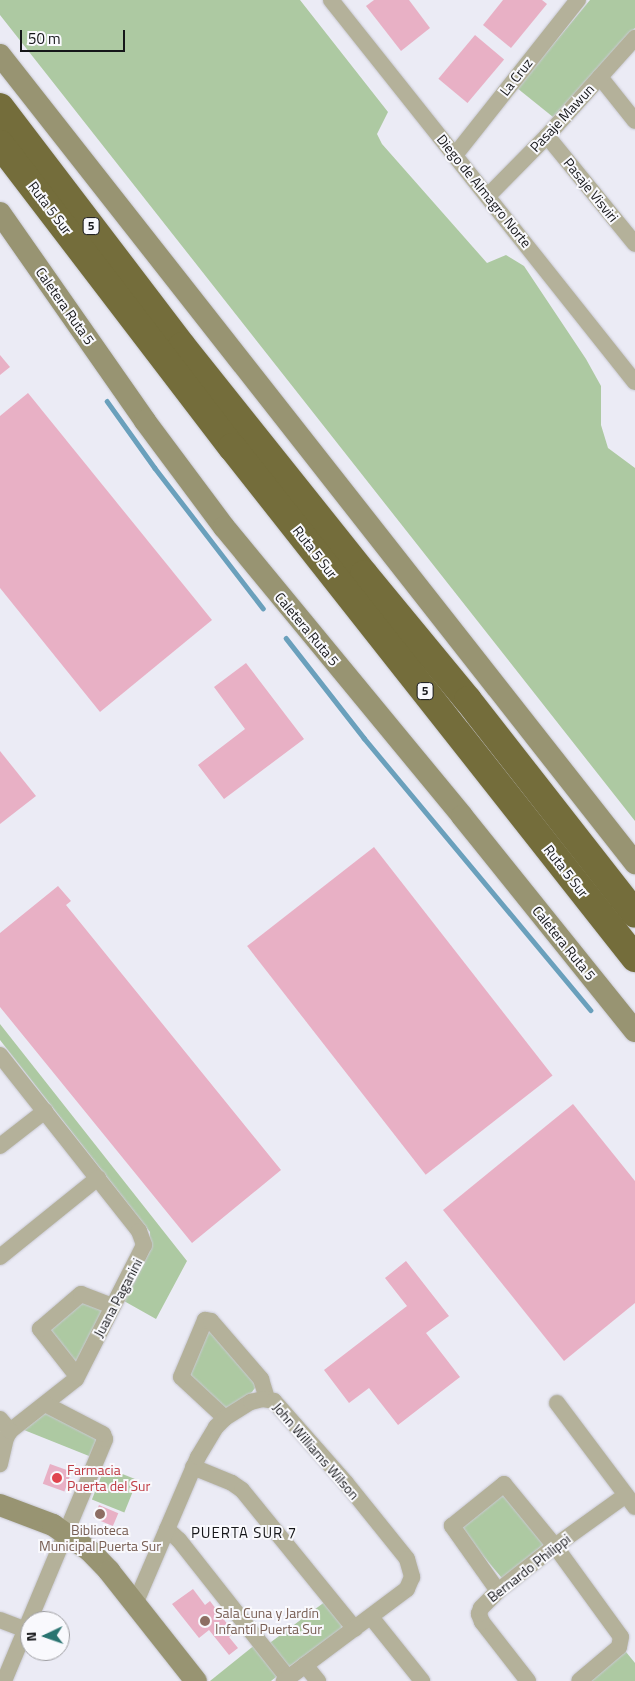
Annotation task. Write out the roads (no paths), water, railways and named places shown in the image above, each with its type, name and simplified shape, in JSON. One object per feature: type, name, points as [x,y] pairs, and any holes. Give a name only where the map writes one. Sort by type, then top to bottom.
[{"type":"highway","name":"Ruta 5 Sur","points":[[0,107],[193,360],[364,574],[468,700],[635,914]]},
{"type":"highway","name":"Ruta 5 Sur","points":[[0,144],[232,447],[635,958]]},
{"type":"street","name":"Diego de Almagro Norte","points":[[331,0],[635,382]]},
{"type":"street","name":"La Cruz","points":[[455,155],[578,0]]},
{"type":"street","name":"Pasaje Mawun","points":[[488,196],[547,136],[635,38]]},
{"type":"street","points":[[0,54],[396,562],[635,863]]},
{"type":"street","points":[[600,77],[635,121]]},
{"type":"street","name":"Pasaje Visviri","points":[[547,136],[635,244]]},
{"type":"street","name":"Caletera Ruta 5","points":[[0,213],[145,421],[224,527],[462,816],[635,1031]]},
{"type":"street","name":"Juana Paganini","points":[[0,1055],[98,1178],[144,1240],[143,1250],[77,1376],[46,1404],[5,1425],[6,1438],[0,1464]]},
{"type":"street","points":[[0,1146],[45,1111]]},
{"type":"street","points":[[0,1257],[98,1178]]},
{"type":"street","points":[[77,1376],[42,1333],[41,1327],[81,1294],[113,1306]]},
{"type":"street","points":[[225,1418],[181,1377],[205,1320],[211,1321],[261,1379],[267,1399]]},
{"type":"street","name":"John Williams Wilson","points":[[135,1604],[193,1467],[208,1439],[225,1418],[251,1402],[267,1399],[274,1401],[346,1484],[410,1565],[412,1577],[407,1590],[286,1679]]},
{"type":"street","points":[[557,1403],[630,1501]]},
{"type":"street","points":[[32,1611],[74,1516],[105,1437],[46,1404]]},
{"type":"street","points":[[193,1467],[232,1483],[242,1490],[354,1629]]},
{"type":"street","points":[[498,1591],[452,1526],[500,1485],[508,1486],[555,1546],[621,1637],[619,1647],[580,1681]]},
{"type":"street","name":"Bernardo Philippi","points":[[528,1681],[480,1619],[481,1608],[498,1591],[555,1546],[630,1501]]},
{"type":"street","points":[[0,1505],[42,1519],[66,1532],[100,1561],[196,1681]]},
{"type":"street","points":[[167,1529],[179,1540],[286,1679]]},
{"type":"street","points":[[371,1617],[422,1681]]},
{"type":"street","points":[[0,1620],[20,1628]]},
{"type":"street","points":[[4,1681],[20,1640]]},
{"type":"street","points":[[305,1665],[318,1681]]},
{"type":"waterway","points":[[107,401],[155,468],[263,608]]},
{"type":"waterway","points":[[286,638],[364,738],[591,1010]]},
{"type":"place","name":"Farmacia Puerta del Sur","points":[[57,1478]]},
{"type":"place","name":"Biblioteca Municipal Puerta Sur","points":[[100,1514]]},
{"type":"place","name":"Sala Cuna y Jardín Infantíl Puerta Sur","points":[[205,1621]]},
{"type":"district","name":"PUERTA SUR 7","points":[[244,1533]]}]
